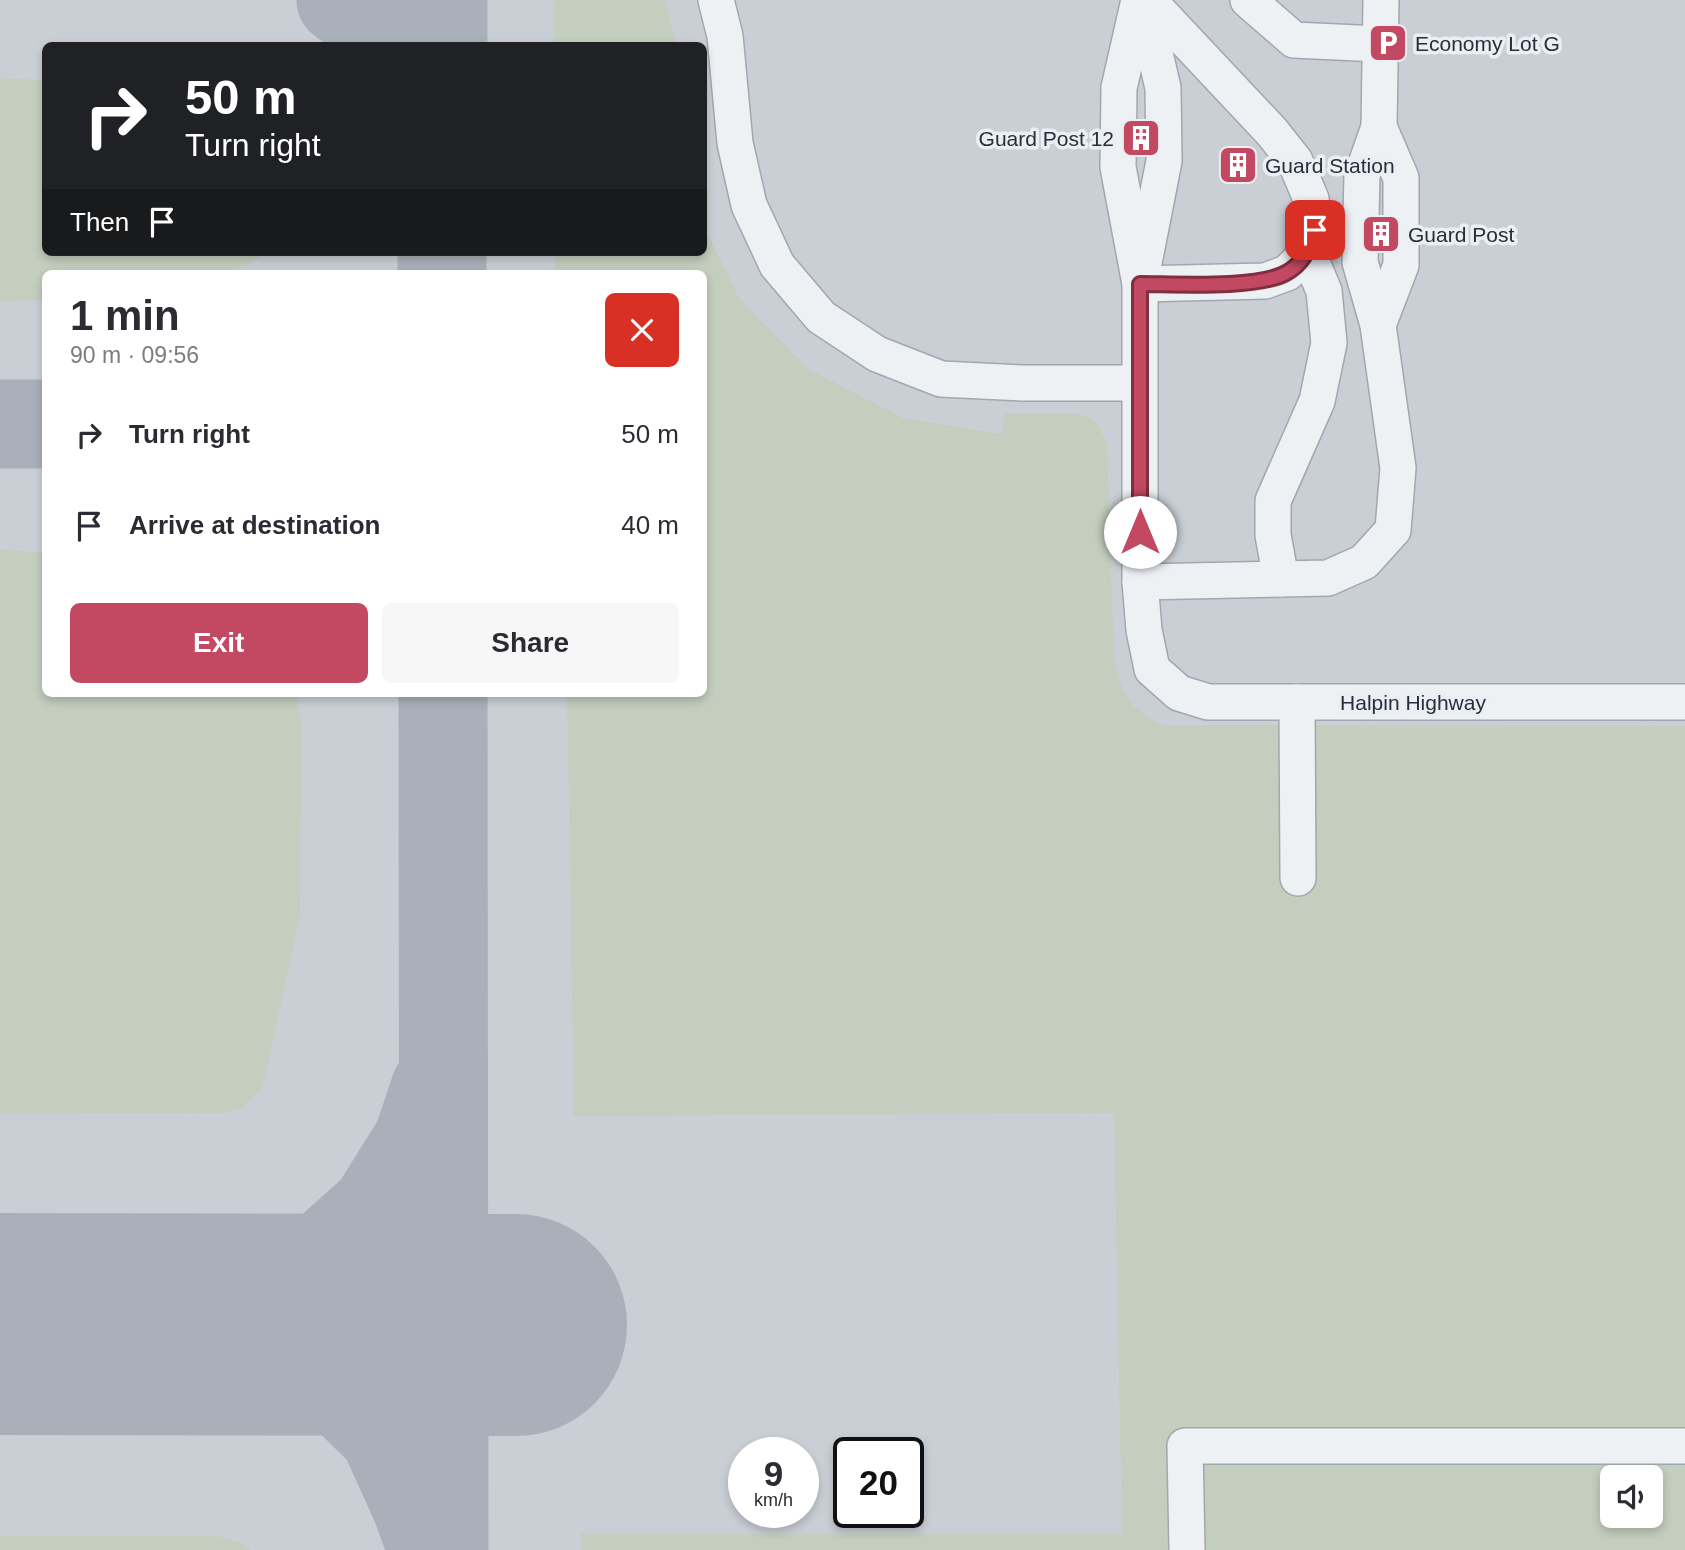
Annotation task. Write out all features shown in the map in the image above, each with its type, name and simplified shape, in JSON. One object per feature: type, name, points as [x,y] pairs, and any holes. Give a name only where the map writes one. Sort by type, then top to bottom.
[{"type":"lane","points":[[716,0],[725,36],[735,143],[749,205],[777,264],[821,317],[877,354],[941,379],[1021,383],[1139,383]]},
{"type":"lane","points":[[1140,284],[1118,167],[1119,89],[1141,0]]},
{"type":"lane","points":[[1141,0],[1163,89],[1164,161],[1140,284],[1140,582],[1328,578],[1364,562],[1393,530],[1398,468],[1378,325],[1401,265],[1401,178],[1379,127],[1381,0]]},
{"type":"lane","points":[[1140,284],[1265,281],[1287,273],[1308,253],[1315,230],[1311,199],[1295,161],[1272,132],[1148,0]]},
{"type":"lane","points":[[1248,0],[1294,40],[1380,44]]},
{"type":"lane","points":[[1281,579],[1273,535],[1273,501],[1317,401],[1329,343],[1324,291],[1308,253]]},
{"type":"lane","name":"Halpin Highway","points":[[1140,582],[1144,630],[1152,669],[1179,693],[1208,702],[1685,702]]},
{"type":"lane","points":[[1297,702],[1298,878]]},
{"type":"lane","points":[[1187,1550],[1185,1446],[1685,1446]]},
{"type":"shaded area","points":[[0,0],[1685,0],[1685,1550],[0,1550]]},
{"type":"green space","points":[[554,0],[664,0],[676,42],[553,42]]},
{"type":"green space","points":[[0,78],[42,80],[42,256],[260,256],[250,265],[230,270],[42,270],[42,300],[0,301]]},
{"type":"green space","points":[[707,232],[739,298],[808,369],[903,418],[1001,434],[1006,413],[1076,413],[1095,421],[1107,441],[1114,662],[1121,685],[1130,701],[1142,713],[1163,725],[1685,726],[1685,1550],[581,1550],[581,1534],[1122,1534],[1114,1113],[574,1116],[567,697],[707,697],[707,270],[555,270],[554,256],[707,256]]},
{"type":"green space","points":[[0,549],[42,553],[42,697],[297,697],[301,726],[300,914],[263,1086],[244,1107],[224,1113],[0,1114]]},
{"type":"green space","points":[[0,1536],[217,1536],[243,1543],[250,1550],[0,1550]]},
{"type":"building","name":"Guard Post 12","points":[[1136,125],[1146,125],[1146,151],[1136,151]]},
{"type":"building","name":"Guard Station","points":[[1222,154],[1255,154],[1255,176],[1222,176]]},
{"type":"taxiway","points":[[341,0],[387,42]]},
{"type":"taxiway","points":[[443,0],[443,42]]},
{"type":"taxiway","points":[[442,256],[442,270]]},
{"type":"taxiway","points":[[0,424],[42,424]]},
{"type":"taxiway","points":[[443,697],[444,1550]]},
{"type":"taxiway","points":[[430,1543],[384,1434],[313,1364],[202,1324],[294,1281],[375,1209],[418,1140],[435,1089]]},
{"type":"runway","points":[[0,1324],[516,1325]]},
{"type":"place","name":"Economy Lot G","points":[[1388,43]]},
{"type":"place","name":"Guard Post 12","points":[[1141,138]]},
{"type":"place","name":"Guard Station","points":[[1238,165]]},
{"type":"place","name":"Guard Post","points":[[1381,234]]},
{"type":"route","points":[[1140,532],[1140,284],[1265,281],[1287,273],[1308,253],[1315,230]]}]
